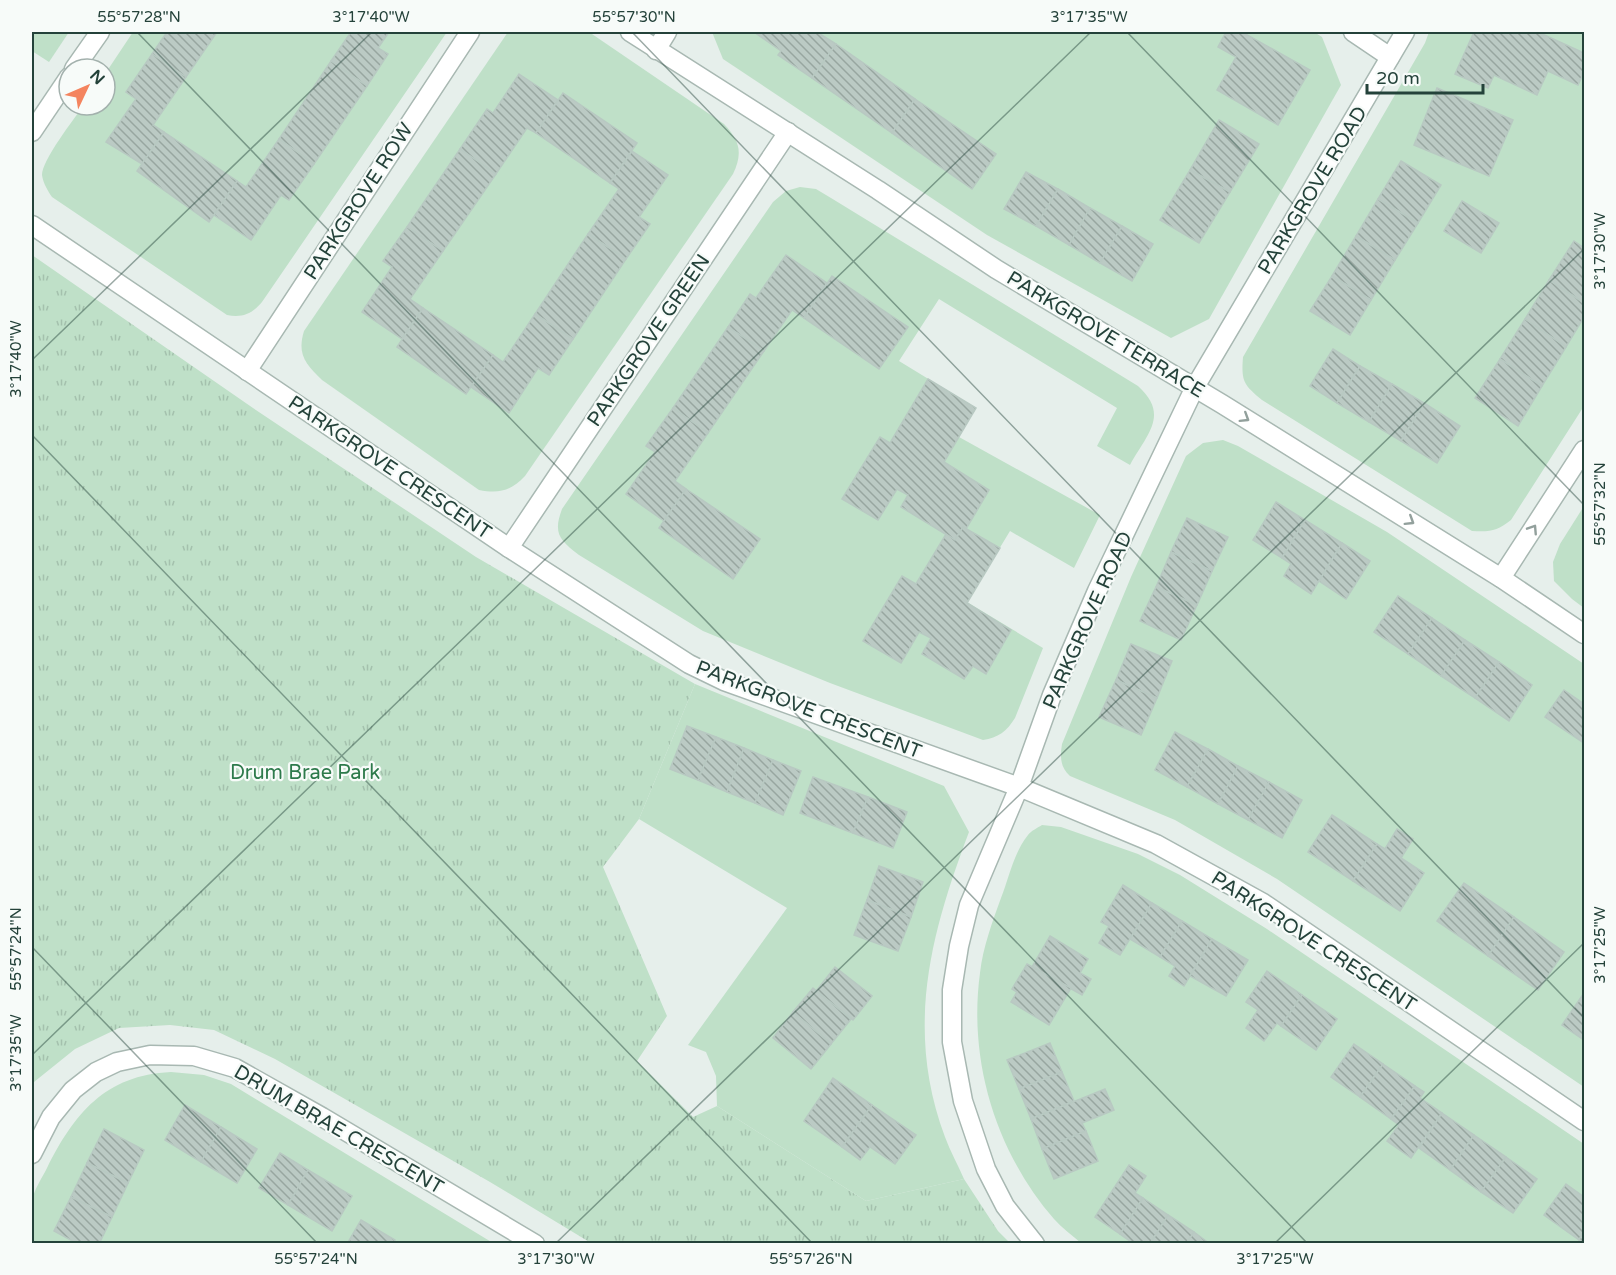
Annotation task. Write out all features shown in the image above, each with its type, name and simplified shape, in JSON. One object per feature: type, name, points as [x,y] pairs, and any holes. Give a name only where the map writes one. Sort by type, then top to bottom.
[{"type":"street","points":[[82,57],[100,32]]},
{"type":"street","name":"PARKGROVE ROW","points":[[247,371],[470,32]]},
{"type":"street","name":"PARKGROVE TERRACE","points":[[630,32],[788,132],[996,269],[1195,387],[1501,578],[1584,634]]},
{"type":"street","points":[[656,50],[667,32]]},
{"type":"street","points":[[1353,32],[1390,57]]},
{"type":"street","name":"PARKGROVE ROAD","points":[[1035,1244],[1005,1206],[986,1169],[963,1101],[952,1042],[952,990],[969,905],[1019,787],[1052,695],[1097,591],[1195,387],[1405,32]]},
{"type":"street","points":[[32,132],[57,95]]},
{"type":"street","name":"PARKGROVE GREEN","points":[[509,548],[788,132]]},
{"type":"street","name":"PARKGROVE CRESCENT","points":[[32,225],[509,548],[689,663],[724,681],[1019,787],[1155,844],[1263,903],[1584,1121]]},
{"type":"street","points":[[1501,578],[1584,450]]},
{"type":"street","name":"DRUM BRAE CRESCENT","points":[[32,1154],[51,1117],[73,1090],[96,1072],[117,1062],[150,1055],[194,1056],[235,1068],[535,1244]]},
{"type":"green space","points":[[32,32],[69,32],[49,62],[32,51]]},
{"type":"green space","points":[[133,32],[447,32],[262,302],[254,310],[237,316],[227,315],[52,197],[47,190],[43,181],[43,168],[75,117],[117,117],[116,57]]},
{"type":"green space","points":[[508,32],[589,32],[724,124],[734,136],[739,153],[733,174],[525,476],[510,488],[493,492],[479,490],[322,380],[307,364],[301,346],[304,331]]},
{"type":"green space","points":[[712,32],[1314,32],[1322,37],[1341,85],[1209,319],[1171,338],[987,235],[723,59]]},
{"type":"green space","points":[[1429,32],[1584,32],[1584,406],[1511,520],[1498,529],[1489,531],[1472,531],[1262,400],[1243,378],[1243,357],[1425,43]]},
{"type":"green space","points":[[800,187],[816,189],[1138,386],[1148,396],[1153,406],[1152,425],[1130,465],[1097,446],[1117,408],[939,299],[899,361],[976,408],[959,437],[1100,515],[1074,568],[1010,531],[967,602],[1043,648],[1015,718],[1009,727],[993,738],[983,740],[830,683],[703,631],[579,555],[562,540],[558,530],[562,509],[773,202],[786,191]]},
{"type":"green space","name":"Drum Brae Park","points":[[32,255],[253,408],[476,557],[695,684],[639,819],[603,867],[667,1016],[637,1061],[693,1117],[717,1106],[866,1201],[964,1179],[998,1231],[1010,1243],[591,1243],[490,1182],[275,1059],[214,1030],[170,1025],[119,1028],[75,1049],[34,1082],[32,1087]]},
{"type":"green space","points":[[1223,440],[1238,446],[1387,532],[1584,664],[1584,1087],[1277,879],[1175,820],[1070,776],[1064,769],[1061,757],[1062,744],[1131,577],[1186,456],[1203,443]]},
{"type":"green space","points":[[1584,506],[1584,608],[1554,581],[1553,562],[1560,544]]},
{"type":"green space","points":[[695,684],[944,786],[969,832],[943,908],[934,946],[927,983],[925,1021],[926,1059],[933,1097],[949,1148],[964,1179],[866,1201],[717,1106],[716,1076],[706,1052],[688,1045],[787,908],[639,819]]},
{"type":"green space","points":[[1042,825],[1061,827],[1138,854],[1180,875],[1267,929],[1584,1144],[1584,1243],[1081,1243],[1054,1219],[1016,1165],[991,1104],[978,1039],[977,1006],[980,973],[988,935],[1019,849],[1029,834]]},
{"type":"green space","points":[[171,1072],[204,1075],[231,1084],[493,1243],[32,1243],[31,1212],[34,1193],[57,1148],[81,1115],[110,1089],[148,1075]]},
{"type":"building","points":[[167,32],[217,32],[186,77],[152,54]]},
{"type":"building","points":[[351,32],[389,32],[378,48],[388,54],[367,86],[331,61]]},
{"type":"building","points":[[754,32],[817,32],[836,44],[812,78],[778,55],[781,51]]},
{"type":"building","points":[[1226,32],[1242,32],[1310,70],[1278,125],[1217,90],[1236,57],[1218,47]]},
{"type":"building","points":[[1474,32],[1538,32],[1584,53],[1584,72],[1578,85],[1548,71],[1537,95],[1494,75],[1488,88],[1455,74]]},
{"type":"building","points":[[836,44],[915,99],[892,133],[812,78]]},
{"type":"building","points":[[152,54],[186,77],[153,125],[164,132],[142,164],[106,142],[136,99],[126,92]]},
{"type":"building","points":[[331,61],[367,86],[314,164],[279,139]]},
{"type":"building","points":[[519,74],[558,100],[536,133],[527,128],[496,174],[460,149],[487,109],[493,113]]},
{"type":"building","points":[[1437,88],[1513,120],[1489,176],[1414,145]]},
{"type":"building","points":[[563,93],[637,143],[610,183],[536,133]]},
{"type":"building","points":[[915,99],[996,154],[972,189],[892,133]]},
{"type":"building","points":[[1219,120],[1259,144],[1230,192],[1190,170]]},
{"type":"building","points":[[164,132],[237,181],[209,222],[137,171]]},
{"type":"building","points":[[279,139],[314,164],[289,200],[281,195],[251,240],[214,215],[237,181],[246,187]]},
{"type":"building","points":[[460,149],[496,174],[443,251],[407,227]]},
{"type":"building","points":[[632,151],[668,175],[639,217],[650,224],[626,259],[588,234],[619,189],[610,183]]},
{"type":"building","points":[[1401,161],[1441,185],[1418,223],[1378,199]]},
{"type":"building","points":[[1190,170],[1230,192],[1199,243],[1160,220]]},
{"type":"building","points":[[1026,172],[1058,189],[1036,226],[1004,209]]},
{"type":"building","points":[[1058,189],[1090,208],[1069,245],[1036,226]]},
{"type":"building","points":[[1378,199],[1418,223],[1395,260],[1356,236]]},
{"type":"building","points":[[1462,201],[1499,223],[1481,253],[1444,231]]},
{"type":"building","points":[[1090,208],[1122,226],[1100,263],[1069,245]]},
{"type":"building","points":[[1122,226],[1153,244],[1132,281],[1100,263]]},
{"type":"building","points":[[407,227],[443,251],[410,299],[423,308],[402,339],[362,312],[392,267],[383,261]]},
{"type":"building","points":[[588,234],[626,259],[573,339],[535,314]]},
{"type":"building","points":[[1356,236],[1395,260],[1371,300],[1332,276]]},
{"type":"building","points":[[1574,241],[1584,248],[1584,303],[1549,280]]},
{"type":"building","points":[[786,255],[827,283],[804,318],[792,310],[764,351],[728,327],[750,294],[756,298]]},
{"type":"building","points":[[832,276],[908,327],[879,369],[804,318]]},
{"type":"building","points":[[1332,276],[1371,300],[1350,335],[1310,311]]},
{"type":"building","points":[[1549,280],[1584,303],[1584,317],[1566,347],[1525,319]]},
{"type":"building","points":[[423,308],[493,355],[466,394],[397,347]]},
{"type":"building","points":[[535,314],[573,339],[549,375],[538,368],[509,413],[471,387],[493,355],[503,362]]},
{"type":"building","points":[[1525,319],[1566,347],[1542,386],[1500,359]]},
{"type":"building","points":[[728,327],[764,351],[708,433],[673,408]]},
{"type":"building","points":[[1333,349],[1360,366],[1337,403],[1310,386]]},
{"type":"building","points":[[1500,359],[1542,386],[1518,426],[1475,398]]},
{"type":"building","points":[[1360,366],[1392,384],[1369,422],[1337,403]]},
{"type":"building","points":[[928,379],[976,408],[944,462],[989,490],[966,529],[963,527],[955,540],[901,507],[908,495],[897,489],[878,520],[842,499],[880,437],[890,443]]},
{"type":"building","points":[[1392,384],[1424,403],[1401,441],[1369,422]]},
{"type":"building","points":[[1424,403],[1460,426],[1437,463],[1401,441]]},
{"type":"building","points":[[673,408],[708,433],[675,481],[686,489],[664,521],[626,494],[655,452],[646,446]]},
{"type":"building","points":[[686,489],[760,539],[733,579],[659,528]]},
{"type":"building","points":[[1276,502],[1305,520],[1282,558],[1253,540]]},
{"type":"building","points":[[1187,518],[1228,537],[1212,571],[1171,552]]},
{"type":"building","points":[[1305,520],[1342,543],[1311,594],[1284,576],[1291,564],[1282,558]]},
{"type":"building","points":[[963,527],[1000,548],[967,603],[1011,630],[986,674],[973,666],[964,679],[922,654],[931,638],[919,632],[901,663],[863,641],[902,576],[916,584],[946,534],[955,540]]},
{"type":"building","points":[[1342,543],[1370,561],[1346,599],[1319,581]]},
{"type":"building","points":[[1171,552],[1212,571],[1197,605],[1156,587]]},
{"type":"building","points":[[1156,587],[1197,605],[1181,640],[1140,621]]},
{"type":"building","points":[[1398,596],[1432,618],[1408,654],[1374,632]]},
{"type":"building","points":[[1432,618],[1465,640],[1441,676],[1408,654]]},
{"type":"building","points":[[1465,640],[1499,662],[1475,698],[1441,676]]},
{"type":"building","points":[[1131,644],[1172,661],[1157,698],[1116,680]]},
{"type":"building","points":[[1499,662],[1532,685],[1509,721],[1475,698]]},
{"type":"building","points":[[1116,680],[1157,698],[1141,735],[1099,717]]},
{"type":"building","points":[[1564,690],[1584,704],[1584,743],[1545,717]]},
{"type":"building","points":[[687,726],[716,737],[698,780],[670,769]]},
{"type":"building","points":[[1175,732],[1208,749],[1187,787],[1155,770]]},
{"type":"building","points":[[716,737],[744,748],[727,792],[698,780]]},
{"type":"building","points":[[744,748],[773,760],[755,803],[727,792]]},
{"type":"building","points":[[1208,749],[1238,766],[1218,804],[1187,787]]},
{"type":"building","points":[[773,760],[801,771],[783,815],[755,803]]},
{"type":"building","points":[[1238,766],[1269,782],[1248,820],[1218,804]]},
{"type":"building","points":[[813,777],[868,797],[853,833],[800,813]]},
{"type":"building","points":[[1269,782],[1302,800],[1282,838],[1248,820]]},
{"type":"building","points":[[868,797],[907,812],[893,848],[853,833]]},
{"type":"building","points":[[1332,815],[1377,844],[1353,881],[1308,852]]},
{"type":"building","points":[[1397,829],[1413,839],[1401,858],[1424,873],[1400,911],[1353,881],[1377,844],[1385,849]]},
{"type":"building","points":[[879,866],[923,882],[911,917],[867,900]]},
{"type":"building","points":[[1464,883],[1514,917],[1488,956],[1437,921]]},
{"type":"building","points":[[1123,885],[1152,903],[1120,955],[1099,943],[1109,926],[1101,922]]},
{"type":"building","points":[[867,900],[911,917],[898,951],[854,935]]},
{"type":"building","points":[[1152,903],[1182,921],[1160,957],[1130,939]]},
{"type":"building","points":[[1514,917],[1564,952],[1538,990],[1488,956]]},
{"type":"building","points":[[1182,921],[1212,939],[1184,986],[1169,976],[1175,966],[1160,957]]},
{"type":"building","points":[[1050,936],[1088,959],[1080,973],[1091,979],[1082,995],[1032,967]]},
{"type":"building","points":[[1212,939],[1248,960],[1226,996],[1190,976]]},
{"type":"building","points":[[1027,964],[1071,988],[1049,1025],[1011,1002],[1017,992],[1012,989]]},
{"type":"building","points":[[835,967],[872,996],[853,1020],[816,991]]},
{"type":"building","points":[[1267,971],[1302,995],[1281,1026],[1277,1023],[1264,1041],[1246,1028],[1258,1010],[1246,1002]]},
{"type":"building","points":[[813,988],[851,1019],[831,1044],[793,1012]]},
{"type":"building","points":[[1584,993],[1584,1040],[1562,1025]]},
{"type":"building","points":[[1302,995],[1337,1019],[1316,1050],[1281,1026]]},
{"type":"building","points":[[793,1012],[831,1044],[811,1069],[773,1038]]},
{"type":"building","points":[[1050,1043],[1062,1072],[1019,1089],[1007,1060]]},
{"type":"building","points":[[1354,1044],[1383,1064],[1360,1097],[1331,1077]]},
{"type":"building","points":[[1383,1064],[1415,1086],[1391,1119],[1360,1097]]},
{"type":"building","points":[[1062,1072],[1074,1101],[1031,1119],[1019,1089]]},
{"type":"building","points":[[833,1078],[872,1105],[842,1147],[804,1121]]},
{"type":"building","points":[[1415,1086],[1424,1092],[1420,1098],[1442,1113],[1411,1158],[1387,1141],[1399,1125],[1391,1119]]},
{"type":"building","points":[[1105,1089],[1114,1110],[1082,1123],[1086,1131],[1042,1149],[1031,1119]]},
{"type":"building","points":[[185,1105],[221,1127],[201,1162],[165,1140]]},
{"type":"building","points":[[872,1105],[916,1135],[895,1164],[870,1147],[860,1160],[842,1147]]},
{"type":"building","points":[[1442,1113],[1474,1135],[1450,1170],[1419,1148]]},
{"type":"building","points":[[221,1127],[257,1149],[237,1183],[201,1162]]},
{"type":"building","points":[[104,1129],[144,1150],[128,1183],[87,1163]]},
{"type":"building","points":[[1086,1131],[1098,1161],[1054,1179],[1042,1149]]},
{"type":"building","points":[[1474,1135],[1506,1157],[1481,1192],[1450,1170]]},
{"type":"building","points":[[280,1153],[308,1170],[288,1205],[259,1188]]},
{"type":"building","points":[[1506,1157],[1537,1179],[1513,1213],[1481,1192]]},
{"type":"building","points":[[87,1163],[128,1183],[112,1217],[71,1197]]},
{"type":"building","points":[[1129,1165],[1146,1176],[1135,1193],[1143,1198],[1120,1234],[1095,1217]]},
{"type":"building","points":[[308,1170],[352,1196],[332,1231],[288,1205]]},
{"type":"building","points":[[1566,1184],[1584,1197],[1584,1231],[1579,1240],[1544,1215]]},
{"type":"building","points":[[71,1197],[112,1217],[99,1244],[78,1244],[54,1231]]},
{"type":"building","points":[[1143,1198],[1168,1215],[1150,1244],[1134,1244],[1120,1234]]},
{"type":"building","points":[[1168,1215],[1194,1232],[1186,1244],[1150,1244]]},
{"type":"building","points":[[361,1220],[395,1240],[393,1244],[347,1244]]},
{"type":"building","points":[[1584,1231],[1584,1244],[1579,1240]]},
{"type":"building","points":[[1194,1232],[1210,1244],[1186,1244]]}]
